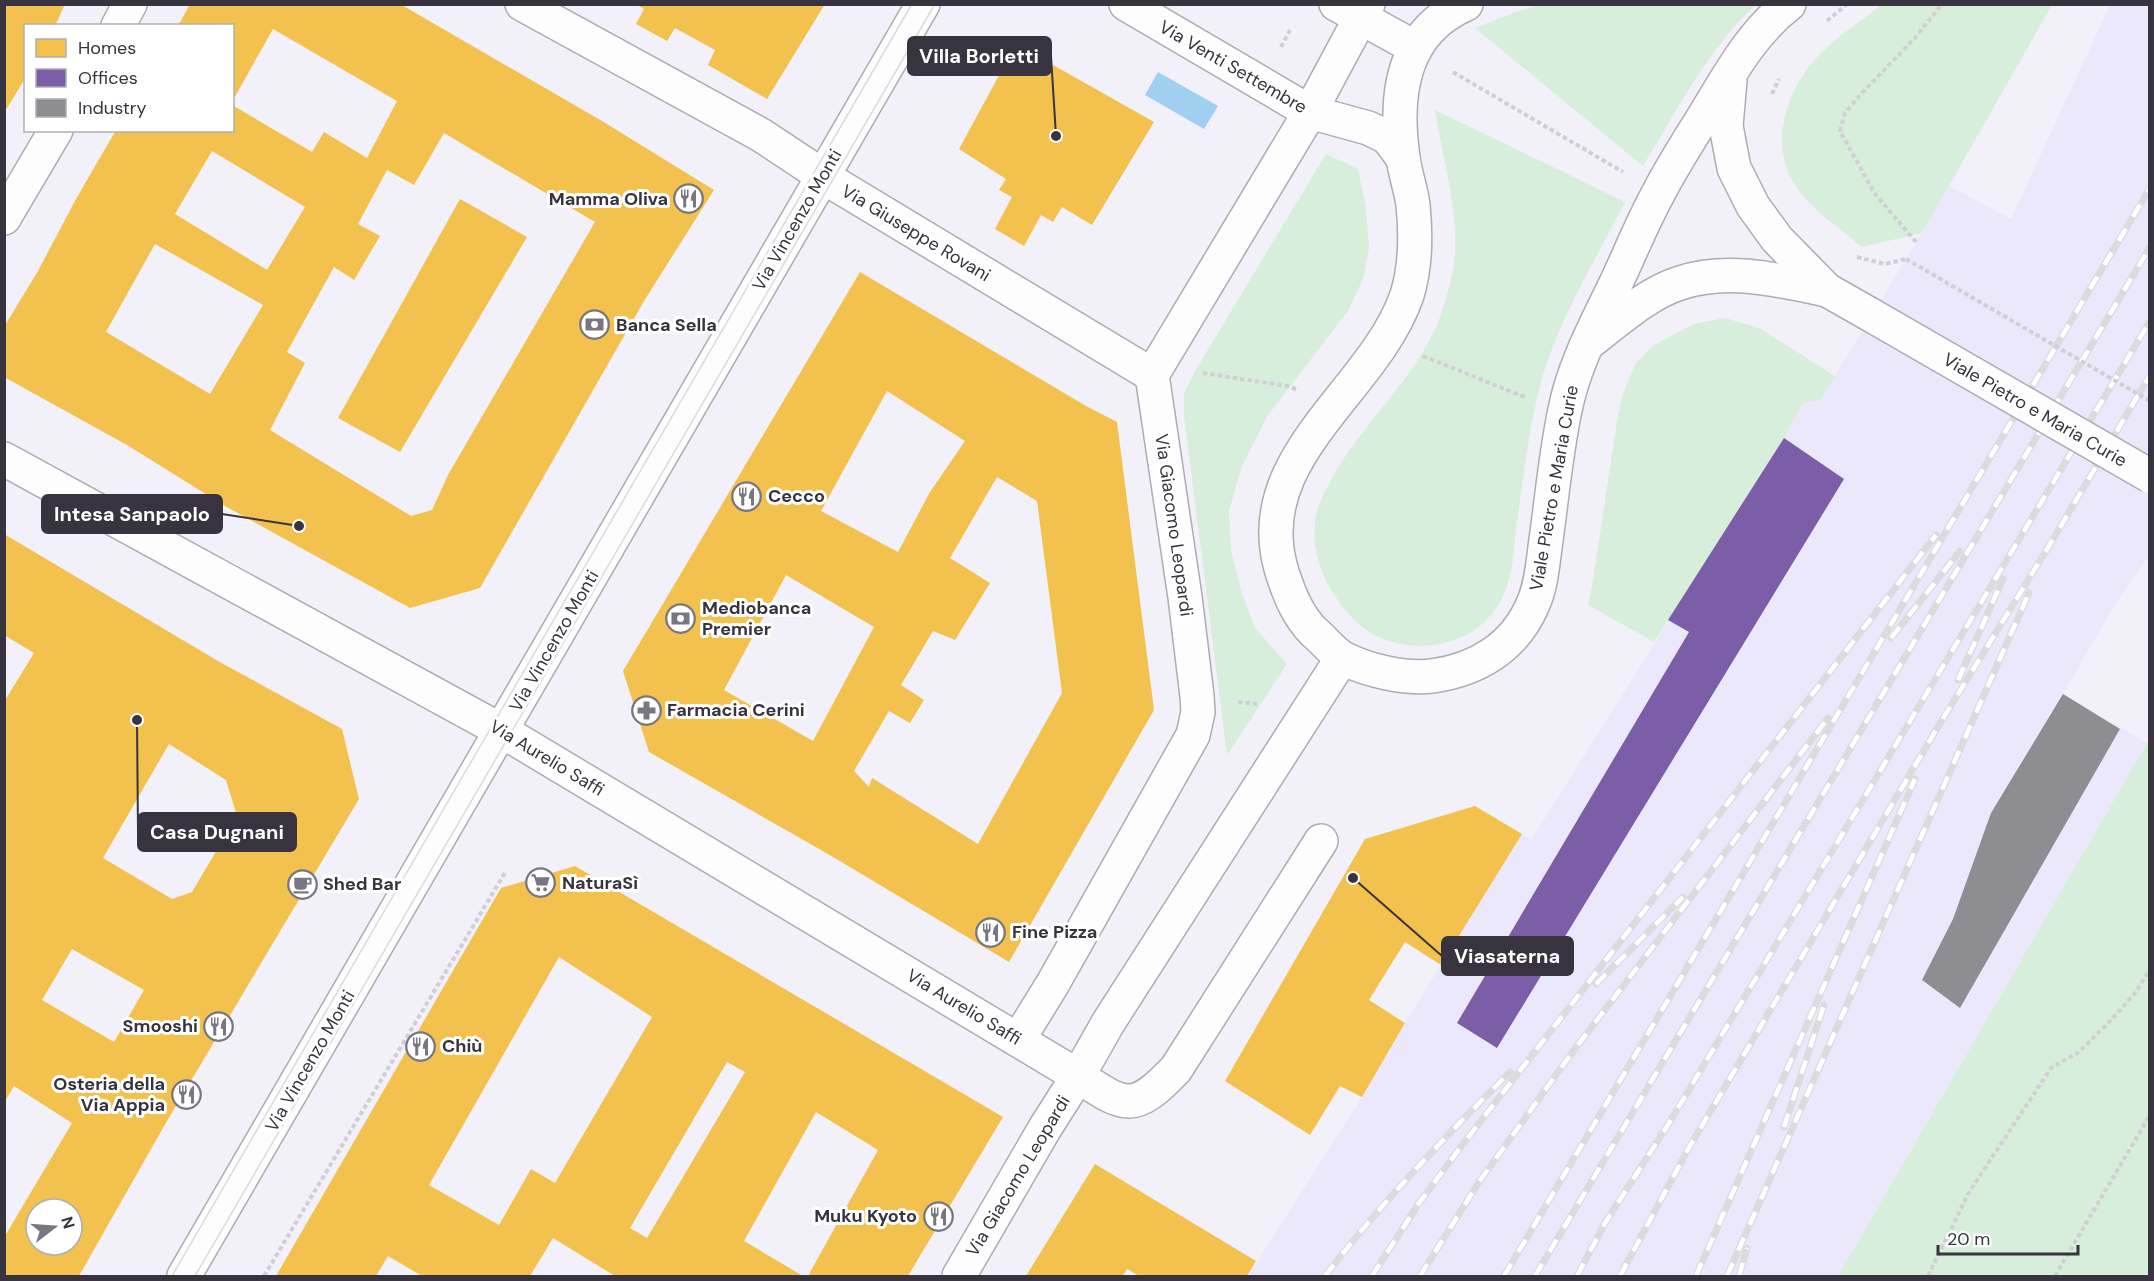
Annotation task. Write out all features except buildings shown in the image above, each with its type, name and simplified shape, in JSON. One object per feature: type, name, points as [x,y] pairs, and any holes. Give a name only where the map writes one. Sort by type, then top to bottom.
[{"type":"street","points":[[119,24],[130,4]]},
{"type":"street","name":"Via Giuseppe Rovani","points":[[522,4],[761,135],[832,182],[1152,375]]},
{"type":"street","name":"Via Vincenzo Monti","points":[[184,1276],[923,4]]},
{"type":"street","name":"Via Venti Settembre","points":[[1126,4],[1310,112],[1368,128],[1387,137],[1403,158]]},
{"type":"street","name":"Viale Pietro e Maria Curie","points":[[1466,4],[1448,12],[1429,29],[1414,47],[1405,73],[1399,113],[1403,158],[1412,203],[1416,250],[1407,294],[1388,335],[1308,440],[1285,483],[1276,516],[1277,560],[1288,591],[1304,621],[1342,658],[1394,675],[1428,677],[1462,670],[1491,657],[1515,635],[1534,603],[1542,570],[1564,410],[1573,378],[1587,344],[1659,192],[1730,72],[1752,41],[1789,4]]},
{"type":"street","points":[[1152,375],[1310,112],[1355,9],[1414,47]]},
{"type":"street","name":"Viale Pietro e Maria Curie","points":[[1730,72],[1726,126],[1734,168],[1753,206],[1777,239],[1827,290],[2150,476]]},
{"type":"street","points":[[4,218],[55,132]]},
{"type":"street","name":"Viale Pietro e Maria Curie","points":[[1587,344],[1644,302],[1679,283],[1718,275],[1769,278],[1827,290]]},
{"type":"street","name":"Via Giacomo Leopardi","points":[[1017,1040],[1052,985],[1193,735],[1198,712],[1185,597],[1152,375]]},
{"type":"street","name":"Via Aurelio Saffi","points":[[4,459],[502,731],[1078,1076]]},
{"type":"street","name":"Via Giacomo Leopardi","points":[[959,1276],[1108,1023],[1342,658]]},
{"type":"street","name":"Via Giacomo Leopardi","points":[[1078,1076],[1113,1099],[1134,1101],[1154,1092],[1176,1069],[1321,841]]},
{"type":"path","points":[[1822,25],[1847,4]]},
{"type":"path","points":[[1916,242],[1875,194],[1840,131],[1845,113],[1850,106],[1914,39],[1942,4]]},
{"type":"path","points":[[1279,50],[1290,30]]},
{"type":"path","points":[[1453,72],[1631,177]]},
{"type":"path","points":[[1772,95],[1780,77]]},
{"type":"path","points":[[1853,256],[1885,264],[1905,259],[2150,400]]},
{"type":"path","points":[[1422,355],[1536,402]]},
{"type":"path","points":[[1196,371],[1287,386],[1296,390]]},
{"type":"path","points":[[264,1276],[506,871]]},
{"type":"path","points":[[1928,1276],[1968,1194],[2051,1068],[2079,1052],[2113,1018],[2136,992],[2150,969]]},
{"type":"path","points":[[2055,1276],[2150,1114]]},
{"type":"shaded area","points":[[2110,5],[2149,5],[2149,555],[2111,611],[2063,694],[2147,743],[1838,1276],[1248,1276],[1362,1097],[1522,834],[1531,840],[1784,438],[1803,403],[1820,400],[1922,233],[1948,185],[2011,219]]},
{"type":"green space","points":[[1545,4],[1756,5],[1723,40],[1708,60],[1643,166],[1475,28],[1515,12]]},
{"type":"green space","points":[[1881,5],[2052,5],[1922,233],[1862,247],[1815,208],[1798,190],[1785,164],[1782,147],[1783,130],[1791,97],[1809,67],[1834,41]]},
{"type":"green space","points":[[1435,110],[1625,202],[1562,325],[1543,377],[1527,450],[1508,584],[1488,619],[1473,631],[1454,640],[1421,646],[1399,644],[1371,633],[1348,613],[1335,597],[1323,573],[1317,556],[1314,531],[1322,497],[1342,461],[1422,353],[1435,330],[1446,299],[1454,266],[1454,218]]},
{"type":"green space","points":[[1326,154],[1358,169],[1366,209],[1369,248],[1363,279],[1348,311],[1268,415],[1242,466],[1229,511],[1231,550],[1242,593],[1255,628],[1287,664],[1227,755],[1184,416],[1184,393]]},
{"type":"green space","points":[[1725,318],[1759,328],[1835,376],[1820,400],[1803,403],[1784,438],[1654,642],[1588,605],[1617,421],[1623,394],[1635,364],[1654,345],[1694,324]]},
{"type":"green space","points":[[2149,738],[2149,1276],[1838,1276],[2147,743]]},
{"type":"water","points":[[1158,72],[1218,106],[1204,129],[1145,95]]},
{"type":"tram line","points":[[172,1276],[912,4]]},
{"type":"tram line","points":[[195,1276],[935,4]]},
{"type":"railway","points":[[1504,1276],[2150,188]]},
{"type":"railway","points":[[1535,1276],[2150,247]]},
{"type":"railway","points":[[1577,1276],[1605,1223],[1666,1128],[2150,321]]},
{"type":"railway","points":[[1620,1276],[1687,1151],[1939,725],[2150,375]]},
{"type":"railway","points":[[1372,1276],[1419,1203],[1463,1144],[1936,535]]},
{"type":"railway","points":[[1891,638],[1960,551]]},
{"type":"railway","points":[[1958,680],[2003,579]]},
{"type":"railway","points":[[1727,1276],[2029,593]]},
{"type":"railway","points":[[1420,1276],[1479,1182],[1571,1054],[1828,718]]},
{"type":"railway","points":[[1696,1276],[1915,779]]},
{"type":"railway","points":[[1596,984],[1683,897]]},
{"type":"railway","points":[[1784,1127],[1824,1005]]},
{"type":"railway","points":[[1325,1276],[1368,1222],[1414,1171],[1510,1072]]},
{"type":"railway","points":[[1739,1276],[1747,1248]]},
{"type":"place","name":"Villa Borletti","points":[[1056,136]]},
{"type":"place","name":"Mamma Oliva","points":[[689,199]]},
{"type":"place","name":"Banca Sella","points":[[595,325]]},
{"type":"place","name":"Cecco","points":[[747,496]]},
{"type":"place","name":"Intesa Sanpaolo","points":[[299,526]]},
{"type":"place","name":"Mediobanca Premier","points":[[681,618]]},
{"type":"place","name":"Farmacia Cerini","points":[[646,710]]},
{"type":"place","name":"Casa Dugnani","points":[[137,720]]},
{"type":"place","name":"Viasaterna","points":[[1353,878]]},
{"type":"place","name":"NaturaSì","points":[[541,883]]},
{"type":"place","name":"Shed Bar","points":[[302,884]]},
{"type":"place","name":"Fine Pizza","points":[[991,932]]},
{"type":"place","name":"Smooshi","points":[[219,1026]]},
{"type":"place","name":"Chiù","points":[[421,1046]]},
{"type":"place","name":"Osteria della Via Appia","points":[[186,1094]]},
{"type":"place","name":"Muku Kyoto","points":[[938,1216]]}]
